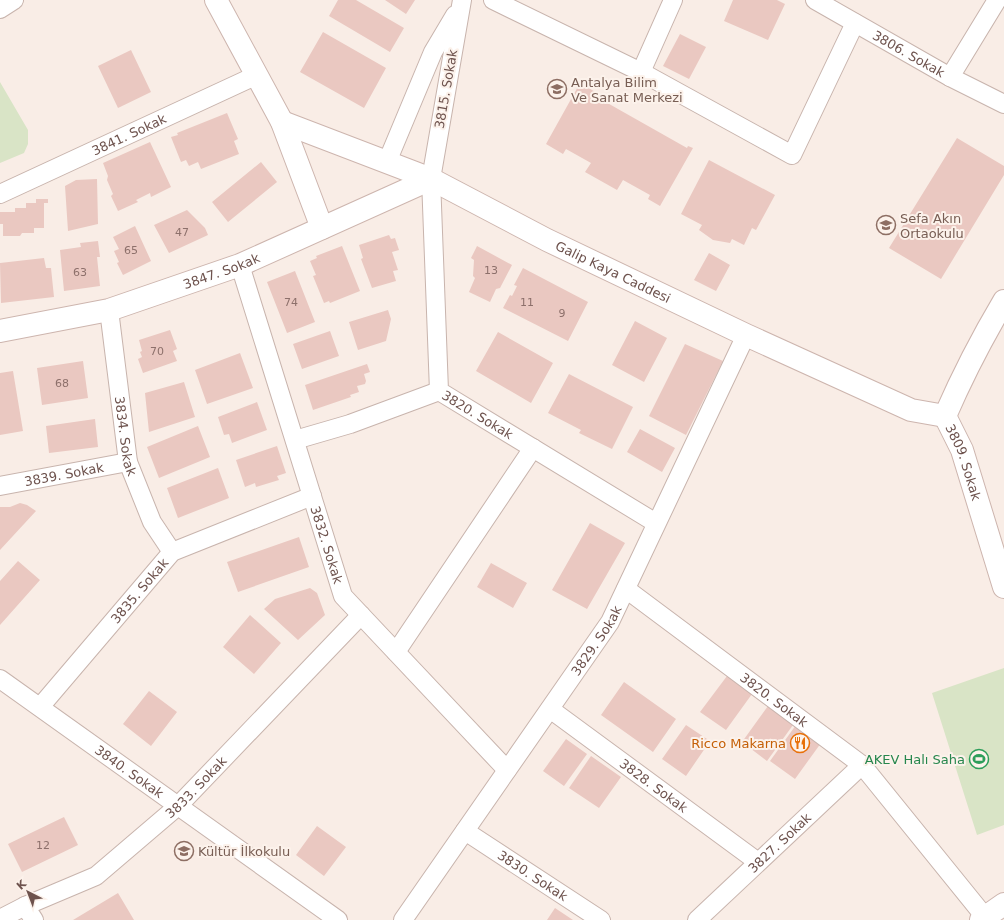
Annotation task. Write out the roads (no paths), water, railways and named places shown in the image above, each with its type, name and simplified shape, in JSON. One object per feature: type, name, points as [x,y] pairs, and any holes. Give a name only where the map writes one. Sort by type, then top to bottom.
[{"type":"street","points":[[0,9],[14,0]]},
{"type":"street","points":[[216,0],[282,122],[322,228]]},
{"type":"street","points":[[493,0],[641,72],[792,154],[855,23]]},
{"type":"street","points":[[641,72],[673,0]]},
{"type":"street","name":"3806. Sokak","points":[[815,0],[950,77],[1004,104]]},
{"type":"street","points":[[950,77],[997,0]]},
{"type":"street","points":[[387,162],[433,52],[461,4]]},
{"type":"street","name":"3815. Sokak","points":[[431,179],[461,4]]},
{"type":"street","name":"3841. Sokak","points":[[0,194],[257,75]]},
{"type":"street","name":"Galip Kaya Caddesi","points":[[282,122],[431,179],[547,240],[746,335],[911,410],[945,416]]},
{"type":"street","name":"3847. Sokak","points":[[0,331],[109,310],[240,265],[431,179]]},
{"type":"street","name":"3820. Sokak","points":[[431,179],[440,391],[656,523]]},
{"type":"street","name":"3832. Sokak","points":[[240,265],[343,596],[508,770]]},
{"type":"street","name":"3809. Sokak","points":[[1004,301],[987,329],[962,378],[945,416],[962,450],[1004,587]]},
{"type":"street","name":"3834. Sokak","points":[[109,310],[128,462],[152,522],[172,552]]},
{"type":"street","name":"3829. Sokak","points":[[403,920],[610,622],[746,335]]},
{"type":"street","points":[[294,440],[350,424],[440,391]]},
{"type":"street","points":[[396,652],[533,448]]},
{"type":"street","name":"3839. Sokak","points":[[0,486],[128,462]]},
{"type":"street","name":"3835. Sokak","points":[[40,707],[172,552],[312,496]]},
{"type":"street","name":"3820. Sokak","points":[[626,589],[862,765],[983,919]]},
{"type":"street","name":"3833. Sokak","points":[[0,919],[29,913],[96,876],[178,806],[361,615]]},
{"type":"street","name":"3840. Sokak","points":[[2,686],[40,707],[338,920]]},
{"type":"street","name":"3828. Sokak","points":[[550,708],[758,862]]},
{"type":"street","name":"3827. Sokak","points":[[696,920],[862,765]]},
{"type":"street","name":"3830. Sokak","points":[[465,831],[601,920]]},
{"type":"street","points":[[983,919],[1004,904]]},
{"type":"place","name":"Antalya Bilim Ve Sanat Merkezi","points":[[557,89]]},
{"type":"place","name":"Sefa Akın Ortaokulu","points":[[886,225]]},
{"type":"place","name":"Ricco Makarna","points":[[800,743]]},
{"type":"place","name":"AKEV Halı Saha","points":[[979,759]]},
{"type":"place","name":"Kültür İlkokulu","points":[[184,851]]}]
